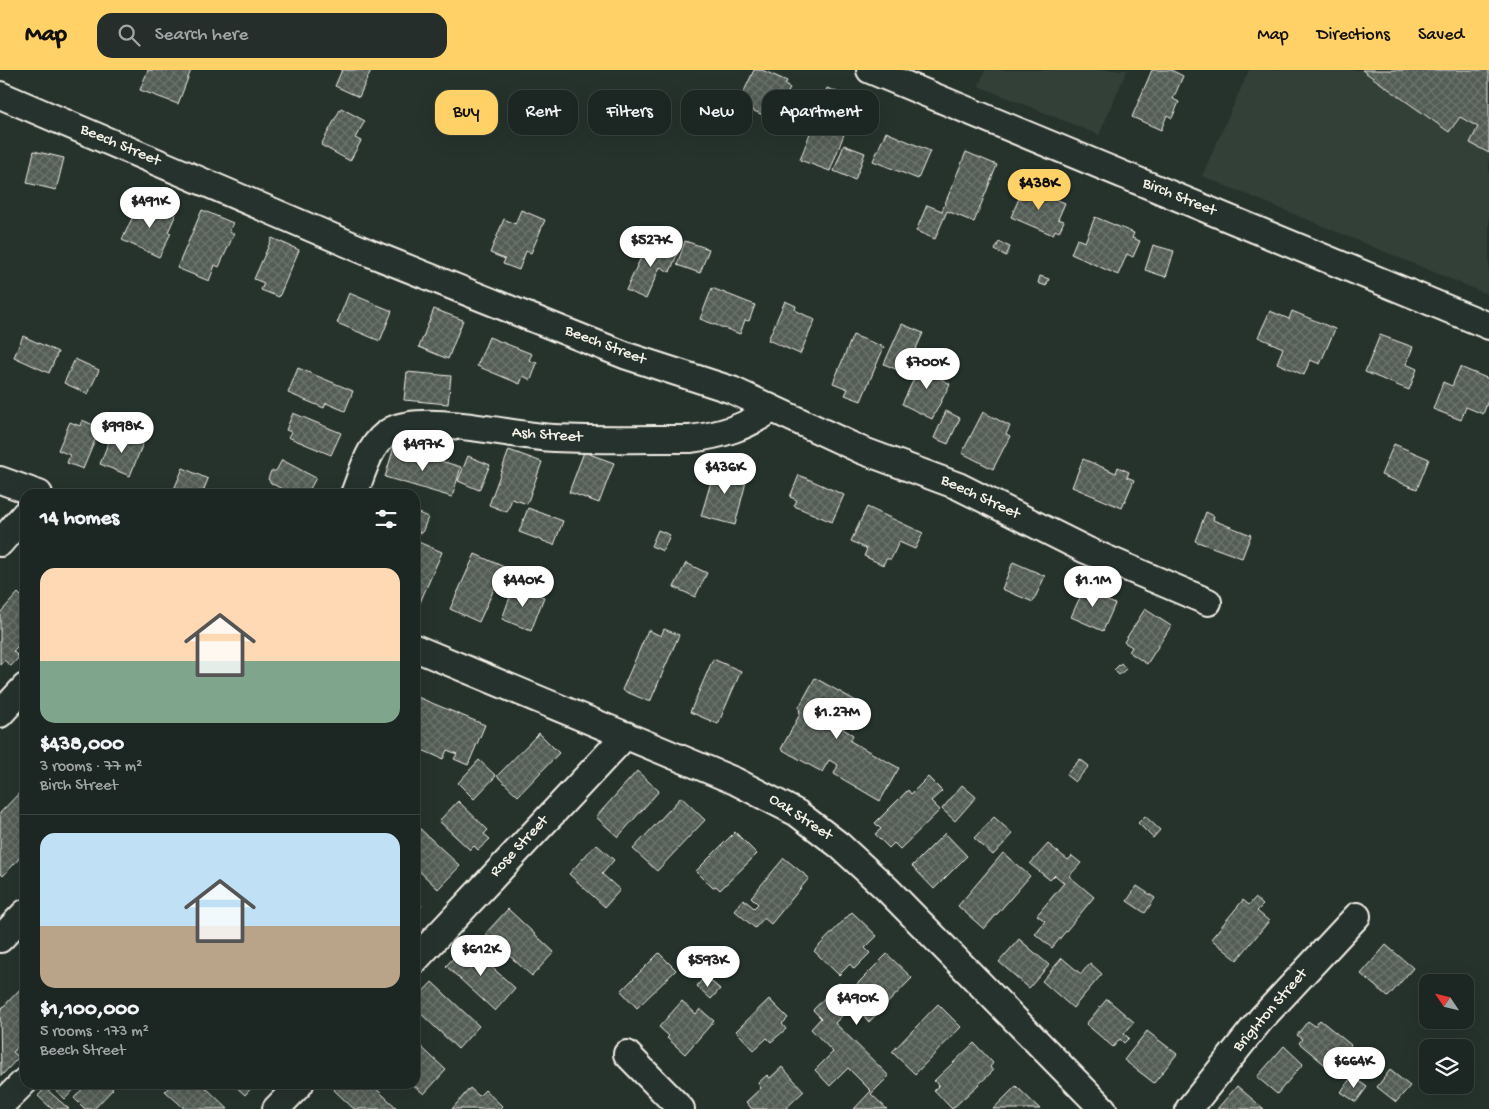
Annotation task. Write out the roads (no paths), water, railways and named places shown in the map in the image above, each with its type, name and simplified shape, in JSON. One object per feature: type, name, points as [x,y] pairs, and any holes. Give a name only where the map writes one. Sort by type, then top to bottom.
[{"type":"street","name":"Birch Street","points":[[870,70],[1489,326]]},
{"type":"street","name":"Beech Street","points":[[0,95],[372,254],[627,356],[705,380],[861,450],[958,486],[1086,550],[1208,602]]},
{"type":"street","name":"Ash Street","points":[[356,489],[375,446],[384,436],[401,427],[425,424],[553,438],[690,438],[709,437],[741,428],[772,409]]},
{"type":"street","points":[[0,480],[24,489]]},
{"type":"street","points":[[0,543],[20,520]]},
{"type":"street","name":"Oak Street","points":[[420,650],[757,791],[797,813],[827,834],[887,890],[1103,1109]]},
{"type":"street","points":[[0,714],[20,692]]},
{"type":"street","name":"Rose Street","points":[[420,955],[626,735]]},
{"type":"street","name":"Brighton Street","points":[[1189,1109],[1261,1019],[1357,916]]},
{"type":"street","points":[[0,940],[20,918]]},
{"type":"street","points":[[627,1054],[682,1109]]},
{"type":"street","points":[[0,1106],[20,1086]]},
{"type":"street","points":[[276,1109],[295,1089]]}]
